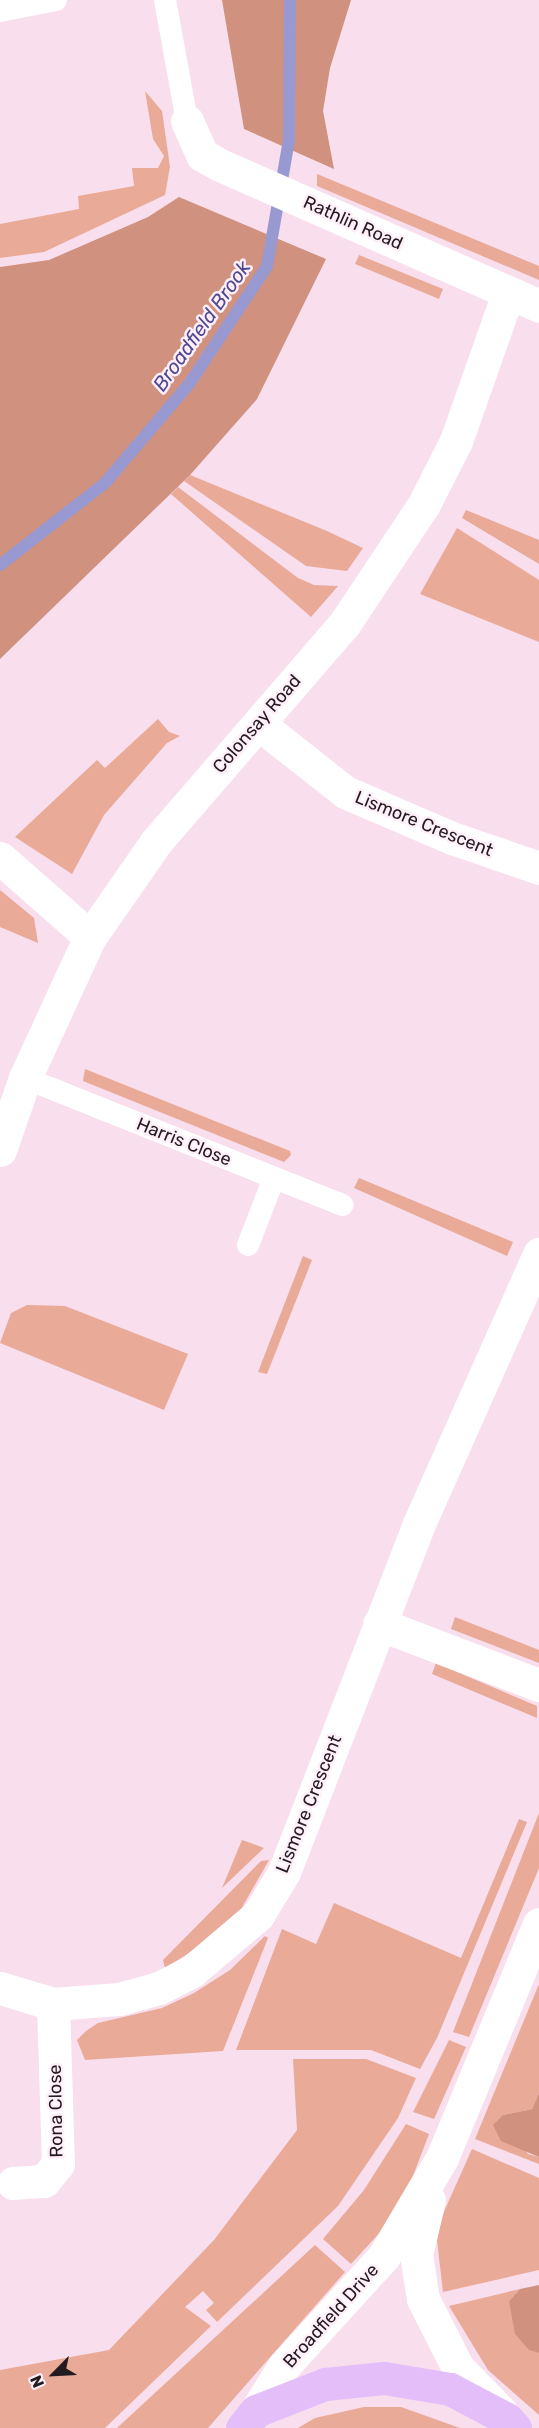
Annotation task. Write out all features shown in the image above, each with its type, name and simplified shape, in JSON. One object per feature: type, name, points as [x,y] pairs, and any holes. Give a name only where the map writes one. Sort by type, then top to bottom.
[{"type":"main road","points":[[249,2420],[325,2384],[384,2378],[450,2389],[511,2423]]},
{"type":"street","name":"Rathlin Road","points":[[187,121],[202,155],[539,306]]},
{"type":"street","name":"Colonsay Road","points":[[0,1150],[25,1078],[90,937],[156,842],[345,623],[424,504],[456,441],[508,294]]},
{"type":"street","name":"Lismore Crescent","points":[[259,724],[345,792],[452,838],[539,868]]},
{"type":"street","points":[[0,858],[90,937]]},
{"type":"street","name":"Lismore Crescent","points":[[0,1988],[53,2004],[119,1999],[159,1988],[202,1964],[258,1915],[284,1872],[379,1624],[539,1254]]},
{"type":"street","points":[[379,1624],[539,1685]]},
{"type":"street","name":"Broadfield Drive","points":[[511,2423],[458,2368],[441,2342],[417,2277],[423,2217],[442,2158],[539,1924]]},
{"type":"street","name":"Rona Close","points":[[13,2182],[44,2181],[58,2164],[53,2004]]},
{"type":"street","name":"Broadfield Drive","points":[[249,2420],[284,2366],[384,2256],[442,2158]]},
{"type":"lane","points":[[0,9],[56,0]]},
{"type":"lane","points":[[165,0],[187,121]]},
{"type":"lane","name":"Harris Close","points":[[25,1078],[343,1205]]},
{"type":"lane","points":[[248,1245],[274,1178]]},
{"type":"shaded area","points":[[222,0],[351,0],[330,68],[323,111],[334,169],[244,129]]},
{"type":"shaded area","points":[[145,91],[162,111],[170,167],[165,195],[44,252],[0,258],[0,224],[79,209],[78,196],[134,186],[132,168],[158,168],[164,156],[153,139]]},
{"type":"shaded area","points":[[317,174],[539,266],[539,280],[317,186]]},
{"type":"shaded area","points":[[179,197],[326,259],[257,399],[190,475],[0,659],[0,267],[49,260],[148,217]]},
{"type":"shaded area","points":[[359,255],[443,289],[439,299],[355,264]]},
{"type":"shaded area","points":[[190,475],[363,548],[347,571],[306,566],[184,481]]},
{"type":"shaded area","points":[[178,487],[298,578],[314,585],[338,586],[311,617],[171,494]]},
{"type":"shaded area","points":[[466,510],[539,540],[539,564],[462,518]]},
{"type":"shaded area","points":[[457,528],[539,580],[539,642],[420,594]]},
{"type":"shaded area","points":[[158,719],[169,732],[180,736],[167,743],[104,815],[72,874],[15,837],[97,760],[105,768]]},
{"type":"shaded area","points":[[0,890],[34,918],[38,943],[0,927]]},
{"type":"shaded area","points":[[85,1069],[290,1151],[291,1155],[284,1162],[83,1081]]},
{"type":"shaded area","points":[[359,1178],[513,1242],[507,1256],[354,1188]]},
{"type":"shaded area","points":[[303,1256],[312,1260],[267,1374],[258,1372]]},
{"type":"shaded area","points":[[27,1305],[65,1306],[188,1354],[164,1410],[0,1343],[11,1313]]},
{"type":"shaded area","points":[[455,1617],[539,1650],[539,1663],[451,1629]]},
{"type":"shaded area","points":[[436,1663],[537,1706],[537,1718],[432,1674]]},
{"type":"shaded area","points":[[539,1813],[539,1868],[469,2037],[453,2032]]},
{"type":"shaded area","points":[[519,1819],[527,1822],[437,2038],[420,2069],[371,2050],[236,2050],[282,1929],[316,1944],[334,1903],[461,1958]]},
{"type":"shaded area","points":[[242,1840],[264,1848],[222,1888]]},
{"type":"shaded area","points":[[269,1860],[240,1911],[213,1938],[165,1968],[163,1960],[261,1861]]},
{"type":"shaded area","points":[[265,1936],[268,1938],[223,2051],[85,2060],[77,2040],[86,2031],[98,2023],[162,2008],[194,1993],[230,1970]]},
{"type":"shaded area","points":[[539,1984],[539,2093],[532,2109],[503,2115],[528,2154],[539,2157],[539,2164],[475,2139]]},
{"type":"shaded area","points":[[449,2040],[466,2047],[434,2119],[413,2112]]},
{"type":"shaded area","points":[[293,2059],[366,2059],[416,2078],[398,2118],[338,2206],[217,2322],[206,2310],[214,2303],[203,2291],[185,2307],[211,2326],[105,2428],[0,2428],[0,2370],[109,2350],[214,2240],[297,2130]]},
{"type":"shaded area","points":[[539,2093],[539,2157],[501,2141],[493,2125],[503,2115],[532,2109]]},
{"type":"shaded area","points":[[406,2124],[429,2134],[408,2189],[384,2228],[351,2264],[323,2239],[364,2190]]},
{"type":"shaded area","points":[[472,2149],[539,2178],[539,2270],[443,2292],[437,2240],[442,2216]]},
{"type":"shaded area","points":[[315,2245],[345,2272],[208,2428],[117,2428]]},
{"type":"shaded area","points":[[539,2285],[539,2353],[529,2350],[515,2334],[509,2301],[520,2289]]},
{"type":"shaded area","points":[[520,2289],[509,2301],[529,2349],[539,2353],[539,2415],[488,2370],[449,2306]]},
{"type":"shaded area","points":[[364,2407],[401,2407],[460,2428],[298,2428],[315,2418]]},
{"type":"waterway","name":"Broadfield Brook","points":[[0,565],[105,483],[189,384],[267,266],[289,140],[290,0]]}]
